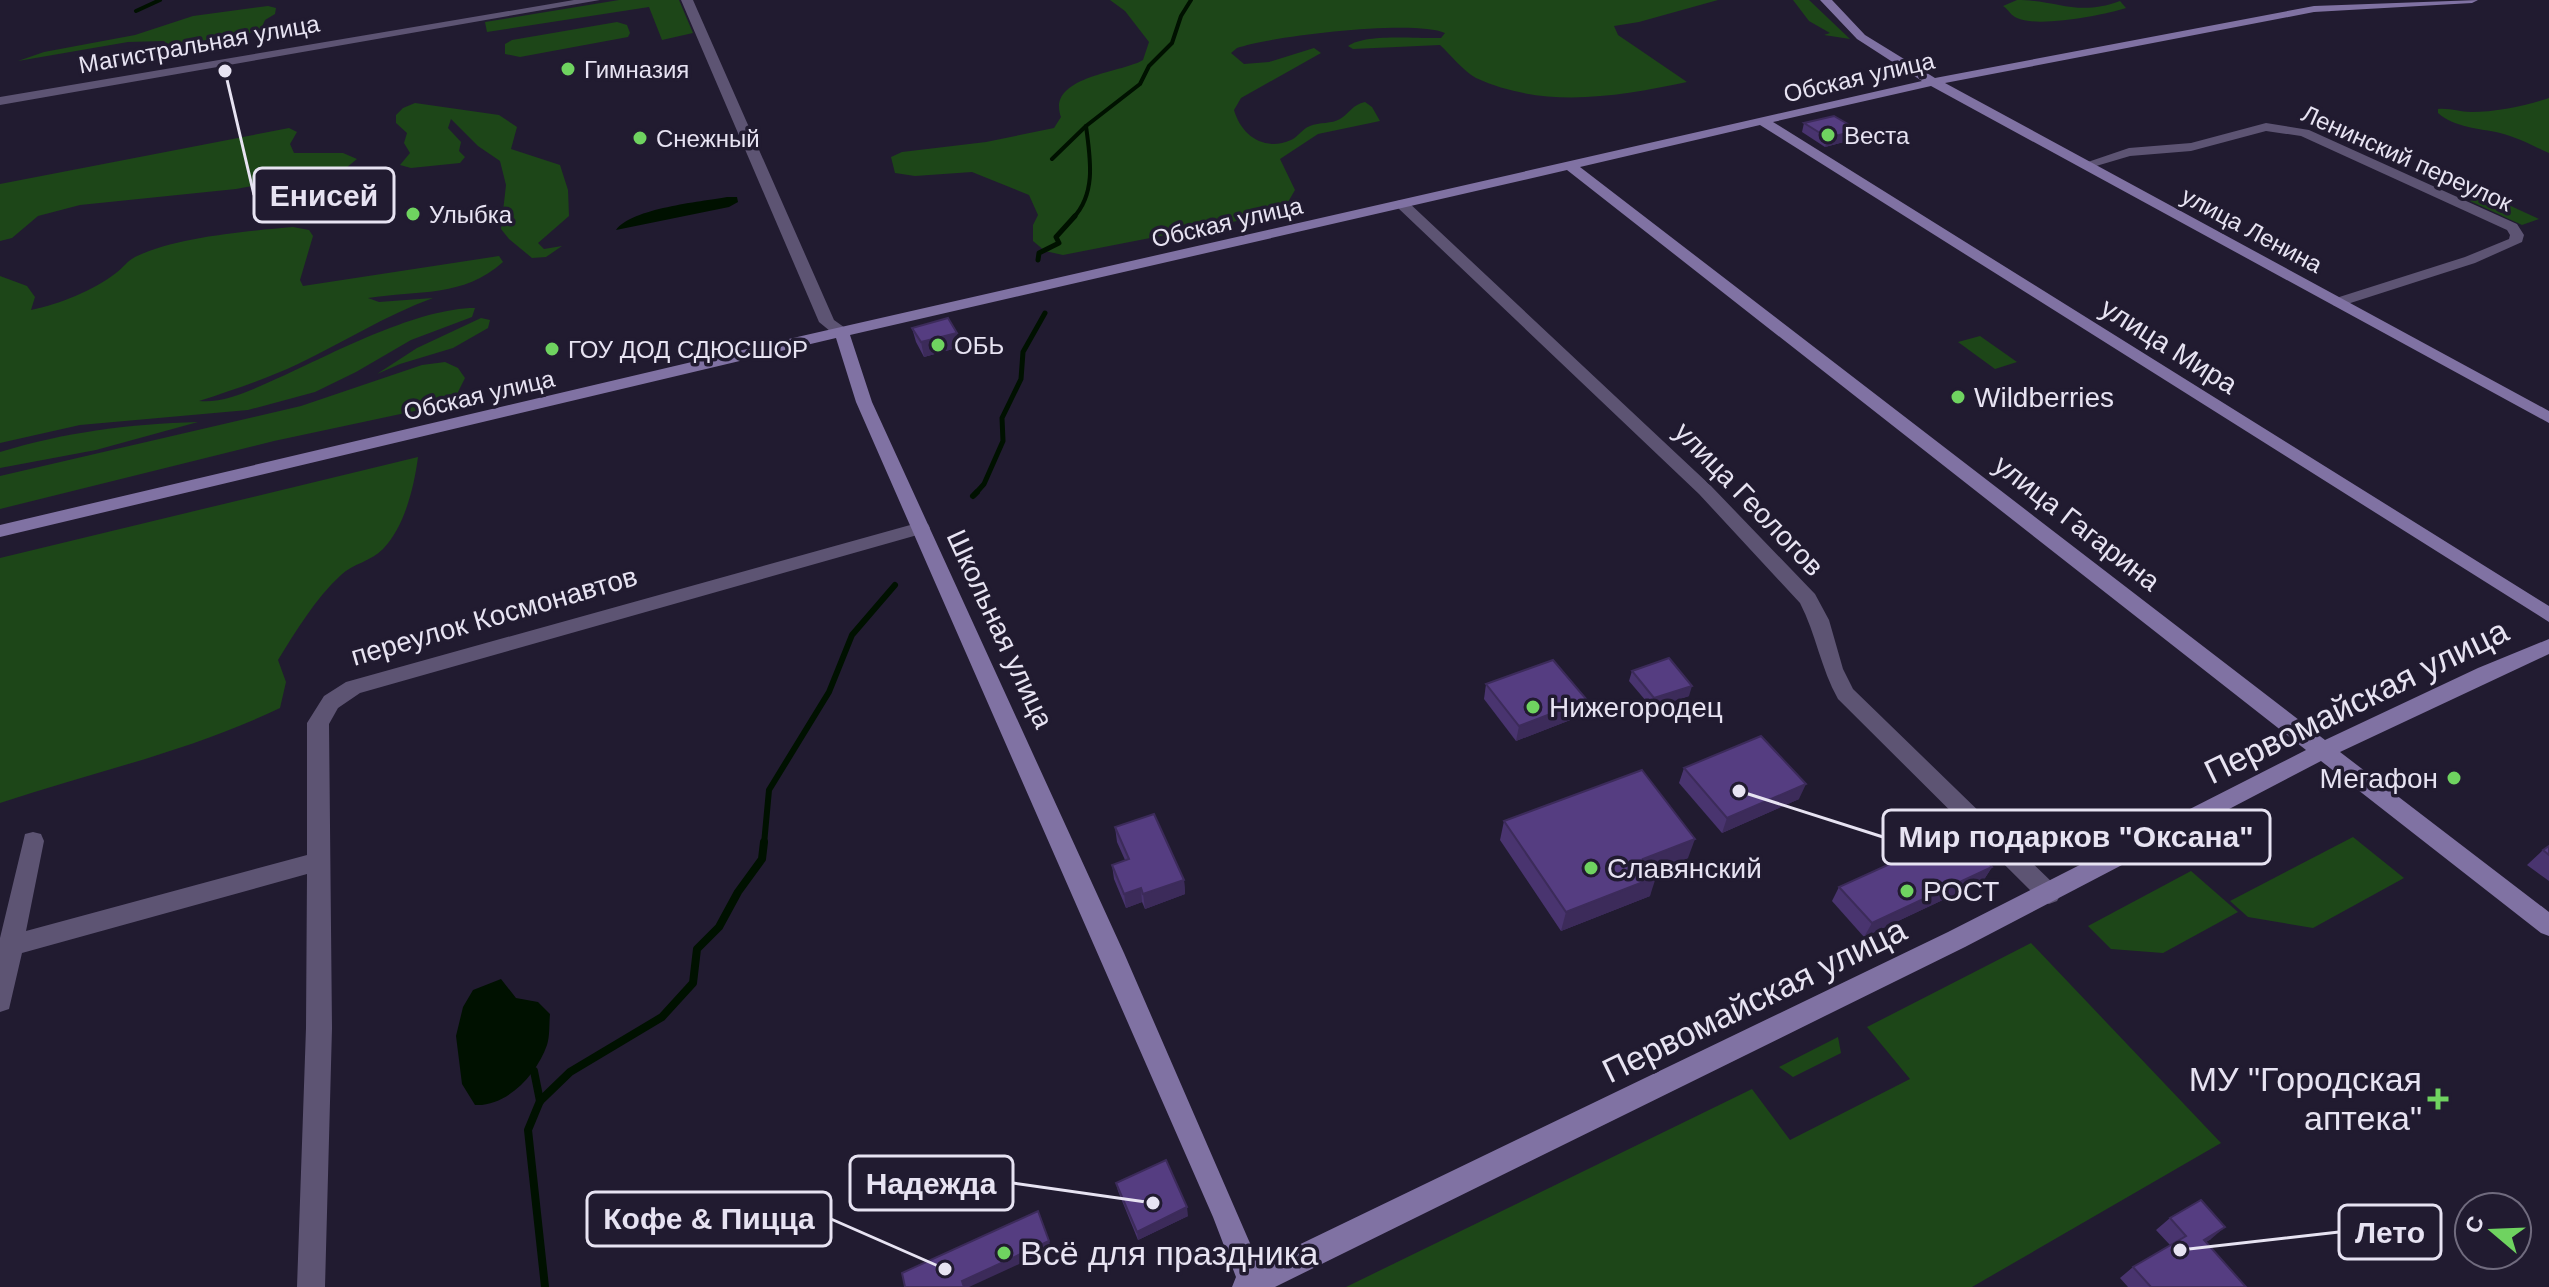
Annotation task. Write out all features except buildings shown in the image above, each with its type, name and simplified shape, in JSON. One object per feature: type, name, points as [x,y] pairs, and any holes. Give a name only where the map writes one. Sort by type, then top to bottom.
[{"type":"street","name":"Магистральная улица","points":[[0,101],[594,0]]},
{"type":"street","name":"Школьная улица","points":[[687,0],[827,322],[842,333],[864,402],[1106,938],[1226,1214],[1251,1286]]},
{"type":"street","name":"улица Ленина","points":[[1826,0],[1861,37],[1933,82],[2549,418]]},
{"type":"street","name":"Обская улица","points":[[0,531],[1933,82],[2304,11],[2472,0]]},
{"type":"street","name":"улица Мира","points":[[1762,121],[2549,615]]},
{"type":"street","name":"Ленинский переулок","points":[[2086,165],[2129,152],[2191,147],[2266,127],[2287,128],[2512,227],[2517,235],[2515,242],[2470,260],[2338,302]]},
{"type":"street","name":"улица Гагарина","points":[[1569,165],[2549,926]]},
{"type":"street","name":"улица Геологов","points":[[1402,204],[1597,387],[1768,555],[1808,599],[1819,620],[1833,669],[1845,694],[2049,894]]},
{"type":"street","name":"переулок Космонавтов","points":[[311,1287],[319,1028],[318,723],[331,702],[353,687],[921,528]]},
{"type":"street","name":"Первомайская улица","points":[[1251,1286],[1317,1249],[2049,894],[2417,703],[2549,646]]},
{"type":"street","points":[[0,1001],[5,947],[33,841]]},
{"type":"street","points":[[5,947],[317,862]]},
{"type":"green space","points":[[619,0],[679,0],[693,33],[662,40],[649,7],[487,32],[485,22]]},
{"type":"green space","points":[[1110,0],[1718,0],[1614,26],[1618,35],[1687,82],[1607,96],[1554,97],[1502,88],[1471,75],[1440,45],[1353,49],[1348,46],[1367,39],[1441,38],[1445,33],[1429,29],[1342,31],[1237,48],[1231,53],[1244,64],[1269,62],[1314,48],[1321,53],[1241,98],[1234,110],[1237,119],[1255,139],[1272,144],[1291,140],[1307,127],[1337,121],[1365,102],[1380,121],[1318,134],[1280,159],[1295,190],[1288,202],[1268,215],[1063,255],[1045,251],[1033,241],[1033,225],[1038,215],[1029,195],[972,172],[915,176],[895,173],[891,157],[902,152],[986,142],[1054,128],[1061,117],[1059,103],[1075,84],[1143,60],[1149,42],[1125,11]]},
{"type":"green space","points":[[1793,0],[1809,0],[1850,39],[1824,35],[1830,33],[1809,21]]},
{"type":"green space","points":[[2017,0],[2079,8],[2105,6],[2120,1],[2126,8],[2040,22],[2015,17],[2003,6]]},
{"type":"green space","points":[[268,6],[276,8],[275,14],[265,20],[260,31],[169,46],[164,41],[128,42],[18,61],[44,52],[135,35],[193,16]]},
{"type":"green space","points":[[617,22],[627,25],[628,37],[520,57],[505,54],[505,44],[512,40]]},
{"type":"green space","points":[[2549,98],[2549,153],[2519,139],[2460,125],[2438,113],[2438,109],[2471,112],[2500,110]]},
{"type":"green space","points":[[415,103],[499,115],[517,127],[511,149],[560,165],[568,190],[569,216],[538,243],[544,249],[562,246],[546,257],[532,258],[509,239],[501,229],[506,185],[500,161],[478,146],[451,119],[448,128],[461,142],[459,151],[465,157],[460,163],[411,168],[400,165],[410,153],[404,143],[407,133],[396,123],[396,115]]},
{"type":"green space","points":[[289,128],[297,132],[290,144],[294,153],[343,153],[357,159],[346,168],[236,189],[80,205],[38,216],[12,238],[0,241],[0,184]]},
{"type":"green space","points":[[2487,195],[2539,219],[2522,225],[2470,201]]},
{"type":"green space","points":[[293,227],[309,230],[313,236],[300,280],[303,286],[499,256],[503,262],[488,274],[456,287],[368,298],[379,302],[433,298],[286,369],[199,401],[221,400],[243,393],[404,323],[429,315],[475,308],[472,317],[411,340],[315,392],[248,410],[80,425],[0,443],[0,276],[27,286],[35,297],[31,310],[86,291],[107,280],[132,259],[151,250],[212,236]]},
{"type":"green space","points":[[481,318],[490,320],[488,328],[453,348],[377,374],[417,348]]},
{"type":"green space","points":[[1980,336],[2017,362],[1995,369],[1958,342]]},
{"type":"green space","points":[[445,362],[458,368],[465,378],[456,396],[424,409],[274,441],[0,509],[0,476],[301,406],[422,365]]},
{"type":"green space","points":[[198,422],[96,450],[0,468],[0,452],[49,439],[123,427]]},
{"type":"green space","points":[[418,457],[407,506],[391,540],[378,553],[346,571],[332,584],[306,616],[278,660],[286,682],[280,708],[177,749],[0,803],[0,558]]},
{"type":"green space","points":[[2353,837],[2404,878],[2313,928],[2248,917],[2230,901]]},
{"type":"green space","points":[[2191,871],[2238,912],[2163,953],[2111,949],[2088,926]]},
{"type":"green space","points":[[2031,943],[2221,1143],[1972,1287],[1346,1287],[1752,1089],[1790,1140],[1910,1079],[1867,1027]]},
{"type":"green space","points":[[1838,1037],[1841,1053],[1793,1077],[1779,1067]]},
{"type":"shaded area","points":[[737,197],[738,202],[729,207],[616,230],[624,222],[651,211]]},
{"type":"shaded area","points":[[501,979],[516,998],[538,1002],[550,1014],[548,1041],[536,1067],[519,1087],[498,1101],[475,1105],[462,1084],[456,1036],[463,1007],[473,990]]},
{"type":"waterway","points":[[136,11],[160,0]]},
{"type":"waterway","points":[[1086,126],[1140,84],[1149,66],[1172,43],[1181,16],[1191,0]]},
{"type":"waterway","points":[[1052,159],[1086,126]]},
{"type":"waterway","points":[[1073,218],[1081,208],[1089,186],[1086,126]]},
{"type":"waterway","points":[[1038,260],[1039,253],[1059,243],[1056,237],[1075,216]]},
{"type":"waterway","points":[[975,494],[984,484],[1003,441],[1002,418],[1021,379],[1023,352],[1045,313]]},
{"type":"waterway","points":[[764,844],[769,790],[829,692],[852,635],[895,585]]},
{"type":"waterway","points":[[540,1101],[570,1072],[662,1017],[693,983],[697,949],[719,927],[738,892],[762,859],[764,842]]},
{"type":"waterway","points":[[534,1071],[540,1101]]},
{"type":"waterway","points":[[540,1101],[528,1130],[545,1287]]},
{"type":"place","name":"Гимназия","points":[[568,69]]},
{"type":"place","name":"Енисей","points":[[225,71]]},
{"type":"place","name":"Веста","points":[[1828,135]]},
{"type":"place","name":"Снежный","points":[[640,138]]},
{"type":"place","name":"Улыбка","points":[[413,214]]},
{"type":"place","name":"ОБЬ","points":[[938,345]]},
{"type":"place","name":"ГОУ ДОД СДЮСШОР","points":[[552,349]]},
{"type":"place","name":"Wildberries","points":[[1958,397]]},
{"type":"place","name":"Нижегородец","points":[[1533,707]]},
{"type":"place","name":"Мегафон","points":[[2454,778]]},
{"type":"place","name":"Мир подарков \"Оксана\"","points":[[1739,791]]},
{"type":"place","name":"Славянский","points":[[1591,868]]},
{"type":"place","name":"РОСТ","points":[[1907,891]]},
{"type":"place","name":"МУ \"Городская аптека\"","points":[[2438,1099]]},
{"type":"place","name":"Надежда","points":[[1153,1203]]},
{"type":"place","name":"Лето","points":[[2180,1250]]},
{"type":"place","name":"Всё для праздника","points":[[1004,1253]]},
{"type":"place","name":"Кофе & Пицца","points":[[945,1269]]}]
